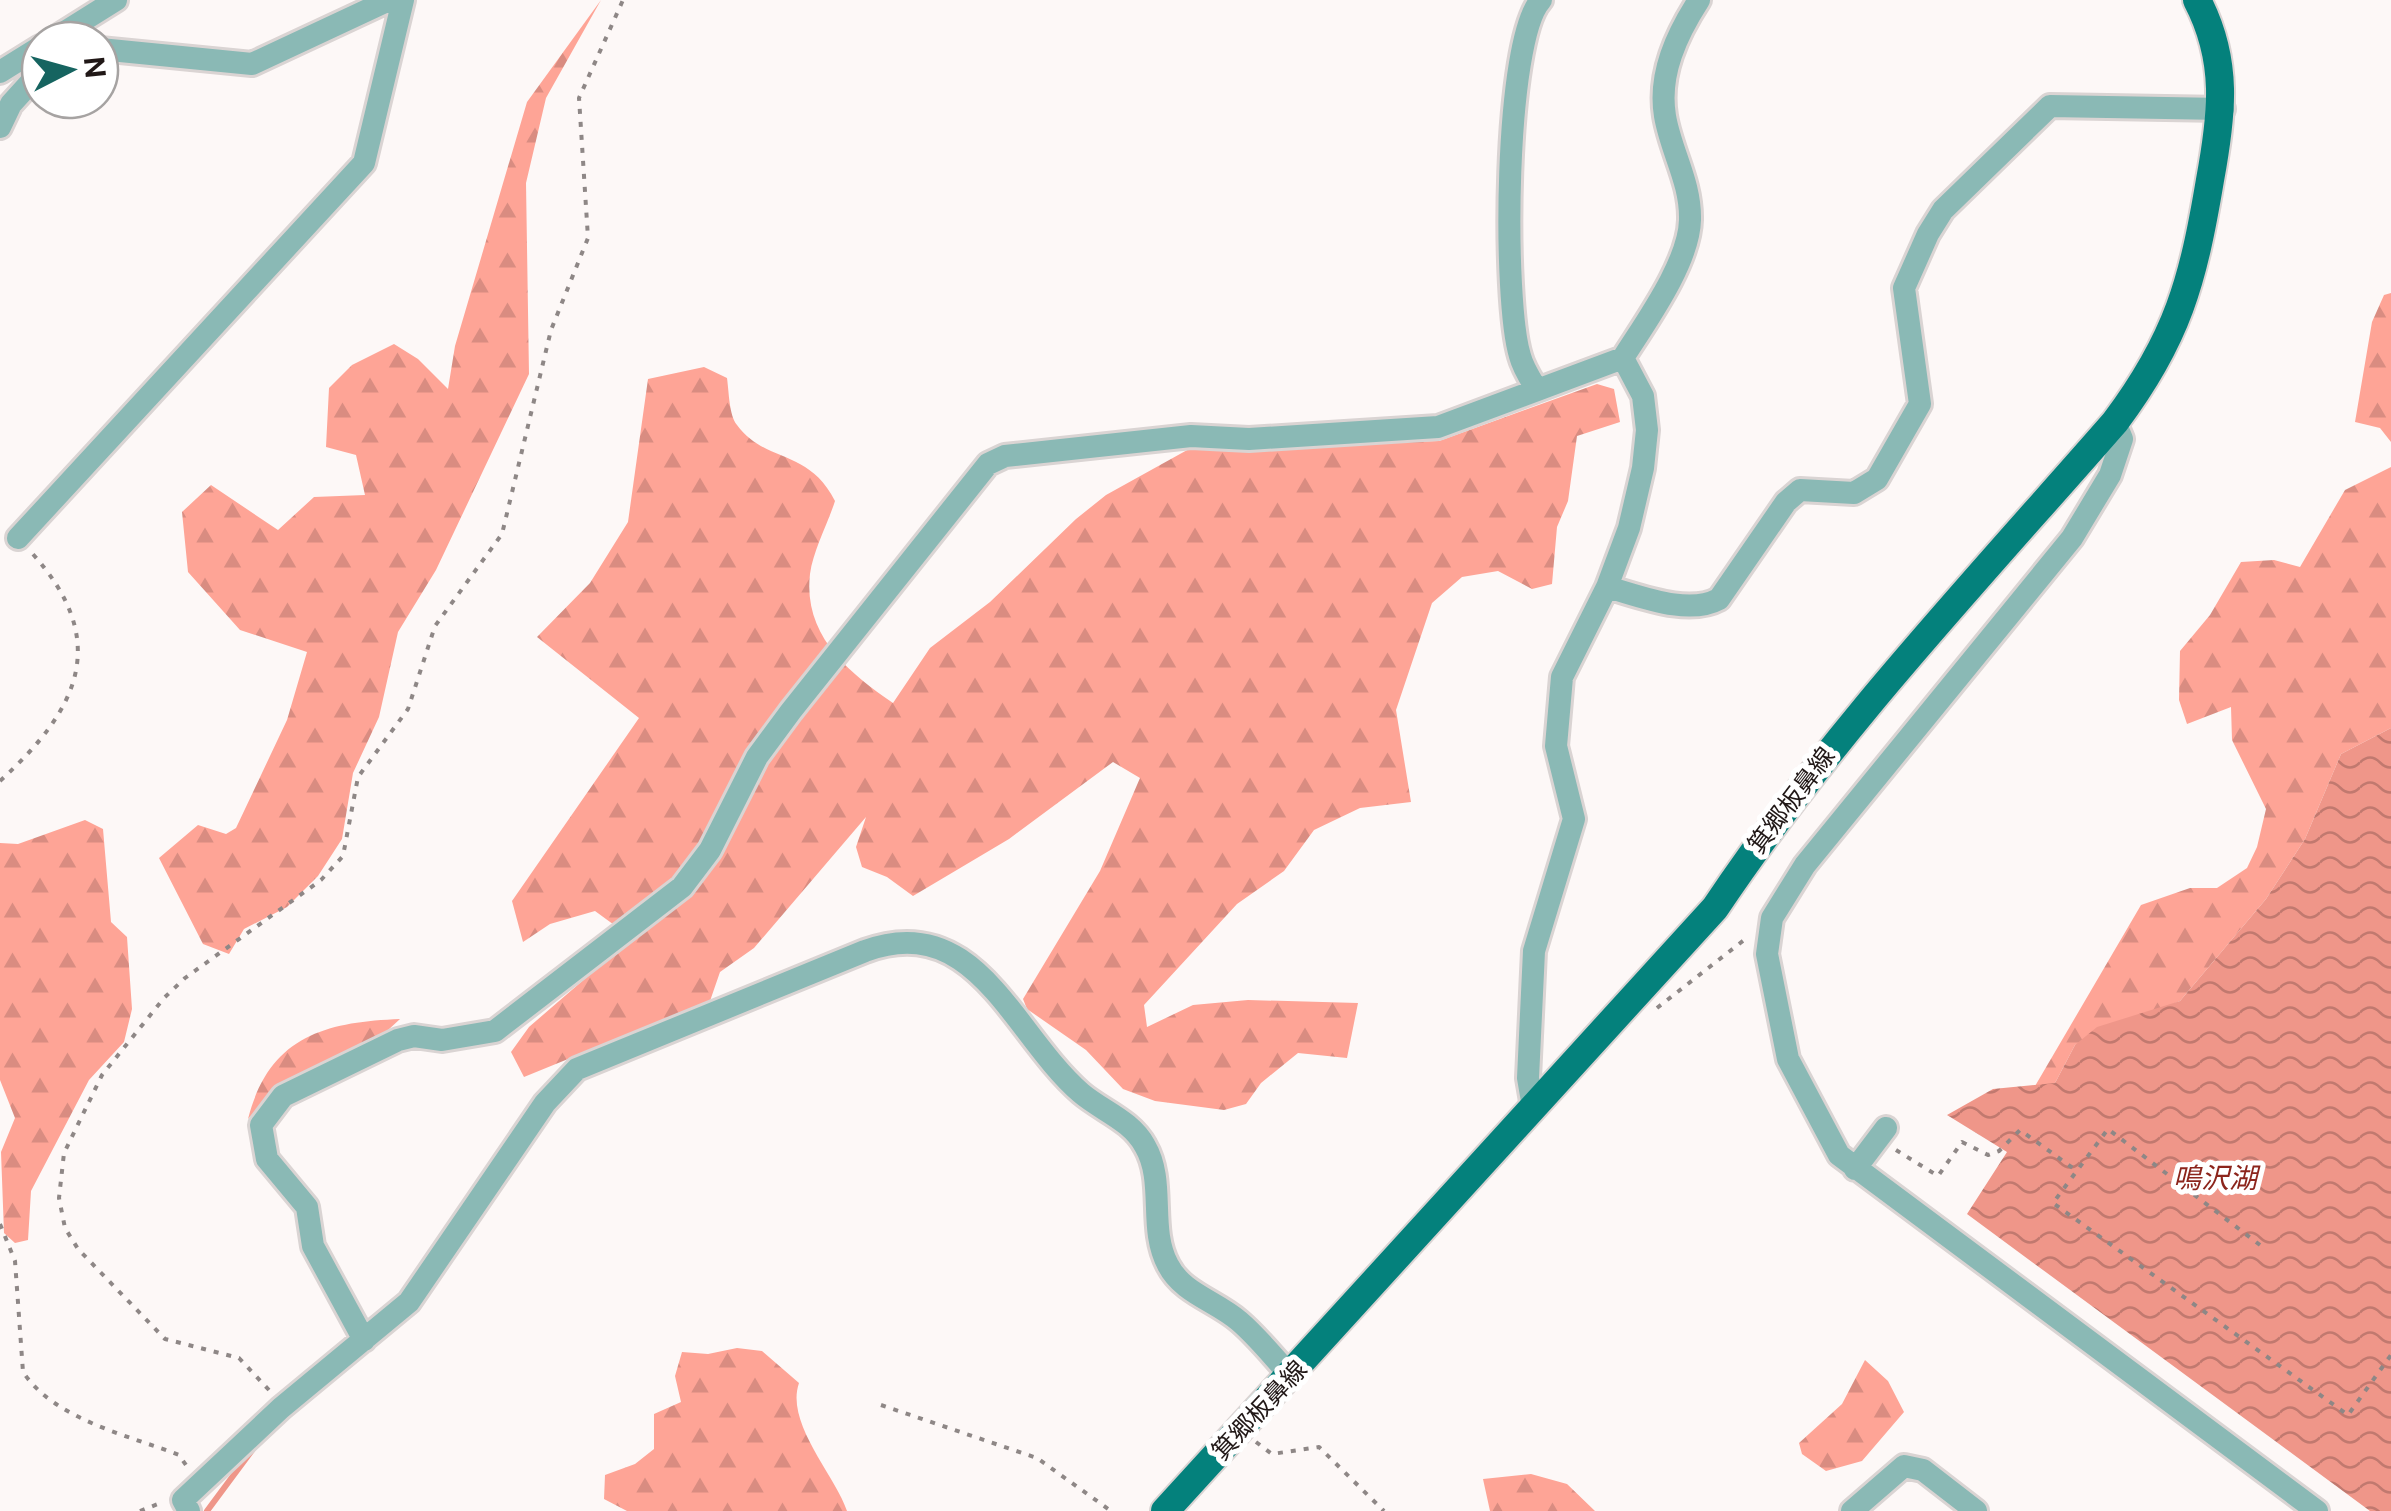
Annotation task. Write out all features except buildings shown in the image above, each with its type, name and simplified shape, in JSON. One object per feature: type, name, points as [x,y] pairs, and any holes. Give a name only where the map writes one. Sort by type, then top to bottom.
[{"type":"main road","name":"箕郷板鼻線","points":[[1165,1511],[1715,908],[1777,815],[1844,731],[2116,422],[2151,374],[2194,273],[2223,109],[2221,70],[2206,5]]},
{"type":"street","points":[[86,20],[116,0]]},
{"type":"street","points":[[120,51],[252,64],[388,0]]},
{"type":"street","points":[[18,538],[364,162],[403,0]]},
{"type":"street","points":[[1537,390],[1520,359],[1507,245],[1518,78],[1523,48],[1541,0]]},
{"type":"street","points":[[364,1340],[313,1246],[307,1207],[267,1159],[261,1136],[266,1113],[283,1096],[398,1040],[414,1036],[442,1040],[495,1031],[682,887],[710,850],[768,742],[988,464],[1005,456],[1191,436],[1250,439],[1438,426],[1623,358],[1656,305],[1690,224],[1688,186],[1664,114],[1666,70],[1678,33],[1699,0]]},
{"type":"street","points":[[0,127],[10,104],[20,93]]},
{"type":"street","points":[[1607,587],[1668,603],[1707,606],[1720,599],[1786,502],[1800,490],[1854,492],[1878,480],[1920,404],[1904,288],[1928,234],[1943,210],[2050,106],[2223,109]]},
{"type":"street","points":[[1533,1107],[1528,1078],[1534,951],[1574,819],[1556,746],[1562,677],[1607,587],[1629,528],[1648,430],[1643,396],[1623,358]]},
{"type":"street","points":[[2116,422],[2122,438],[2110,475],[2072,538],[1805,865],[1778,906],[1770,926],[1767,954],[1788,1060],[1839,1154],[2318,1511]]},
{"type":"street","points":[[189,1511],[183,1500],[199,1484],[281,1408],[409,1302],[546,1102],[577,1070],[865,951],[915,940],[942,946],[967,962],[1080,1092],[1135,1132],[1156,1176],[1167,1264],[1184,1285],[1242,1324],[1291,1376]]},
{"type":"street","points":[[1855,1168],[1882,1134]]},
{"type":"street","points":[[1852,1511],[1904,1466],[1923,1470],[1976,1511]]},
{"type":"path","points":[[281,1408],[260,1378],[239,1358],[165,1339],[78,1248],[65,1228],[60,1198],[64,1153],[102,1075],[164,998],[185,978],[322,880],[343,856],[358,777],[408,708],[435,626],[502,534],[551,330],[588,238],[579,98],[622,0]]},
{"type":"path","points":[[0,782],[66,707],[81,642],[67,606],[38,560],[18,538]]},
{"type":"path","points":[[1646,1017],[1750,935],[1770,926]]},
{"type":"path","points":[[2260,1245],[2108,1129],[2053,1203],[2348,1415],[2391,1355]]},
{"type":"path","points":[[1882,1134],[1938,1176],[1962,1142],[1988,1154],[1999,1151],[2020,1130],[2077,1170]]},
{"type":"path","points":[[0,1224],[15,1262],[22,1372],[33,1387],[72,1414],[179,1455],[199,1484]]},
{"type":"path","points":[[881,1405],[1037,1458],[1111,1511]]},
{"type":"path","points":[[1239,1432],[1272,1454],[1319,1447],[1384,1511]]},
{"type":"green space","points":[[601,0],[546,98],[526,183],[529,374],[436,570],[398,632],[379,717],[353,773],[342,839],[318,876],[287,907],[244,929],[229,954],[203,944],[159,858],[198,825],[226,834],[236,828],[287,720],[307,652],[240,630],[188,572],[182,512],[211,485],[278,530],[314,497],[365,495],[356,455],[326,447],[329,388],[352,365],[394,344],[418,359],[448,389],[455,346],[527,102]]},
{"type":"green space","points":[[2391,293],[2391,442],[2380,428],[2355,422],[2372,322],[2384,295]]},
{"type":"green space","points":[[704,367],[727,378],[732,415],[748,437],[812,472],[835,501],[810,574],[814,616],[821,633],[845,665],[893,703],[930,648],[990,602],[1076,519],[1106,495],[1189,449],[1439,441],[1597,384],[1614,389],[1620,422],[1577,436],[1568,501],[1557,527],[1552,584],[1532,589],[1498,571],[1462,577],[1432,603],[1396,710],[1411,802],[1360,808],[1314,830],[1284,871],[1237,904],[1144,1005],[1147,1027],[1193,1005],[1248,1000],[1358,1003],[1347,1058],[1298,1053],[1261,1083],[1246,1104],[1224,1110],[1155,1101],[1123,1089],[1086,1050],[1027,1009],[1023,999],[1100,871],[1140,778],[1113,762],[1009,839],[913,896],[887,877],[862,867],[856,847],[866,817],[754,948],[720,972],[710,1001],[524,1077],[511,1052],[529,1027],[632,938],[595,911],[550,924],[523,942],[512,901],[639,718],[537,637],[590,583],[628,522],[648,379]]},
{"type":"green space","points":[[2391,467],[2391,728],[2341,754],[2305,839],[2266,899],[2180,1001],[2075,1045],[2055,1083],[2031,1093],[2141,905],[2190,888],[2217,888],[2247,868],[2257,847],[2266,809],[2232,740],[2231,707],[2187,724],[2179,700],[2180,651],[2210,615],[2241,562],[2274,560],[2300,567],[2345,490]]},
{"type":"green space","points":[[85,820],[103,829],[111,922],[127,937],[132,1009],[124,1042],[89,1080],[31,1191],[28,1240],[15,1243],[4,1233],[1,1152],[15,1118],[0,1080],[0,843],[18,844]]},
{"type":"green space","points":[[400,1019],[387,1031],[276,1090],[248,1119],[257,1091],[270,1069],[303,1039],[347,1024]]},
{"type":"green space","points":[[737,1348],[762,1351],[799,1383],[797,1399],[805,1432],[847,1511],[627,1511],[604,1499],[605,1475],[635,1464],[654,1449],[654,1414],[681,1402],[675,1376],[682,1352],[708,1354]]},
{"type":"green space","points":[[1865,1360],[1888,1381],[1904,1412],[1862,1461],[1826,1471],[1802,1454],[1799,1443],[1842,1404]]},
{"type":"green space","points":[[1531,1474],[1567,1484],[1595,1511],[1490,1511],[1483,1479]]},
{"type":"water","name":"鳴沢湖","points":[[2391,728],[2391,1511],[2370,1511],[1967,1214],[2007,1152],[1947,1115],[1993,1089],[2055,1083],[2075,1045],[2097,1027],[2180,1001],[2266,899],[2305,839],[2341,754]]},
{"type":"waterway","points":[[207,1511],[253,1449]]}]
